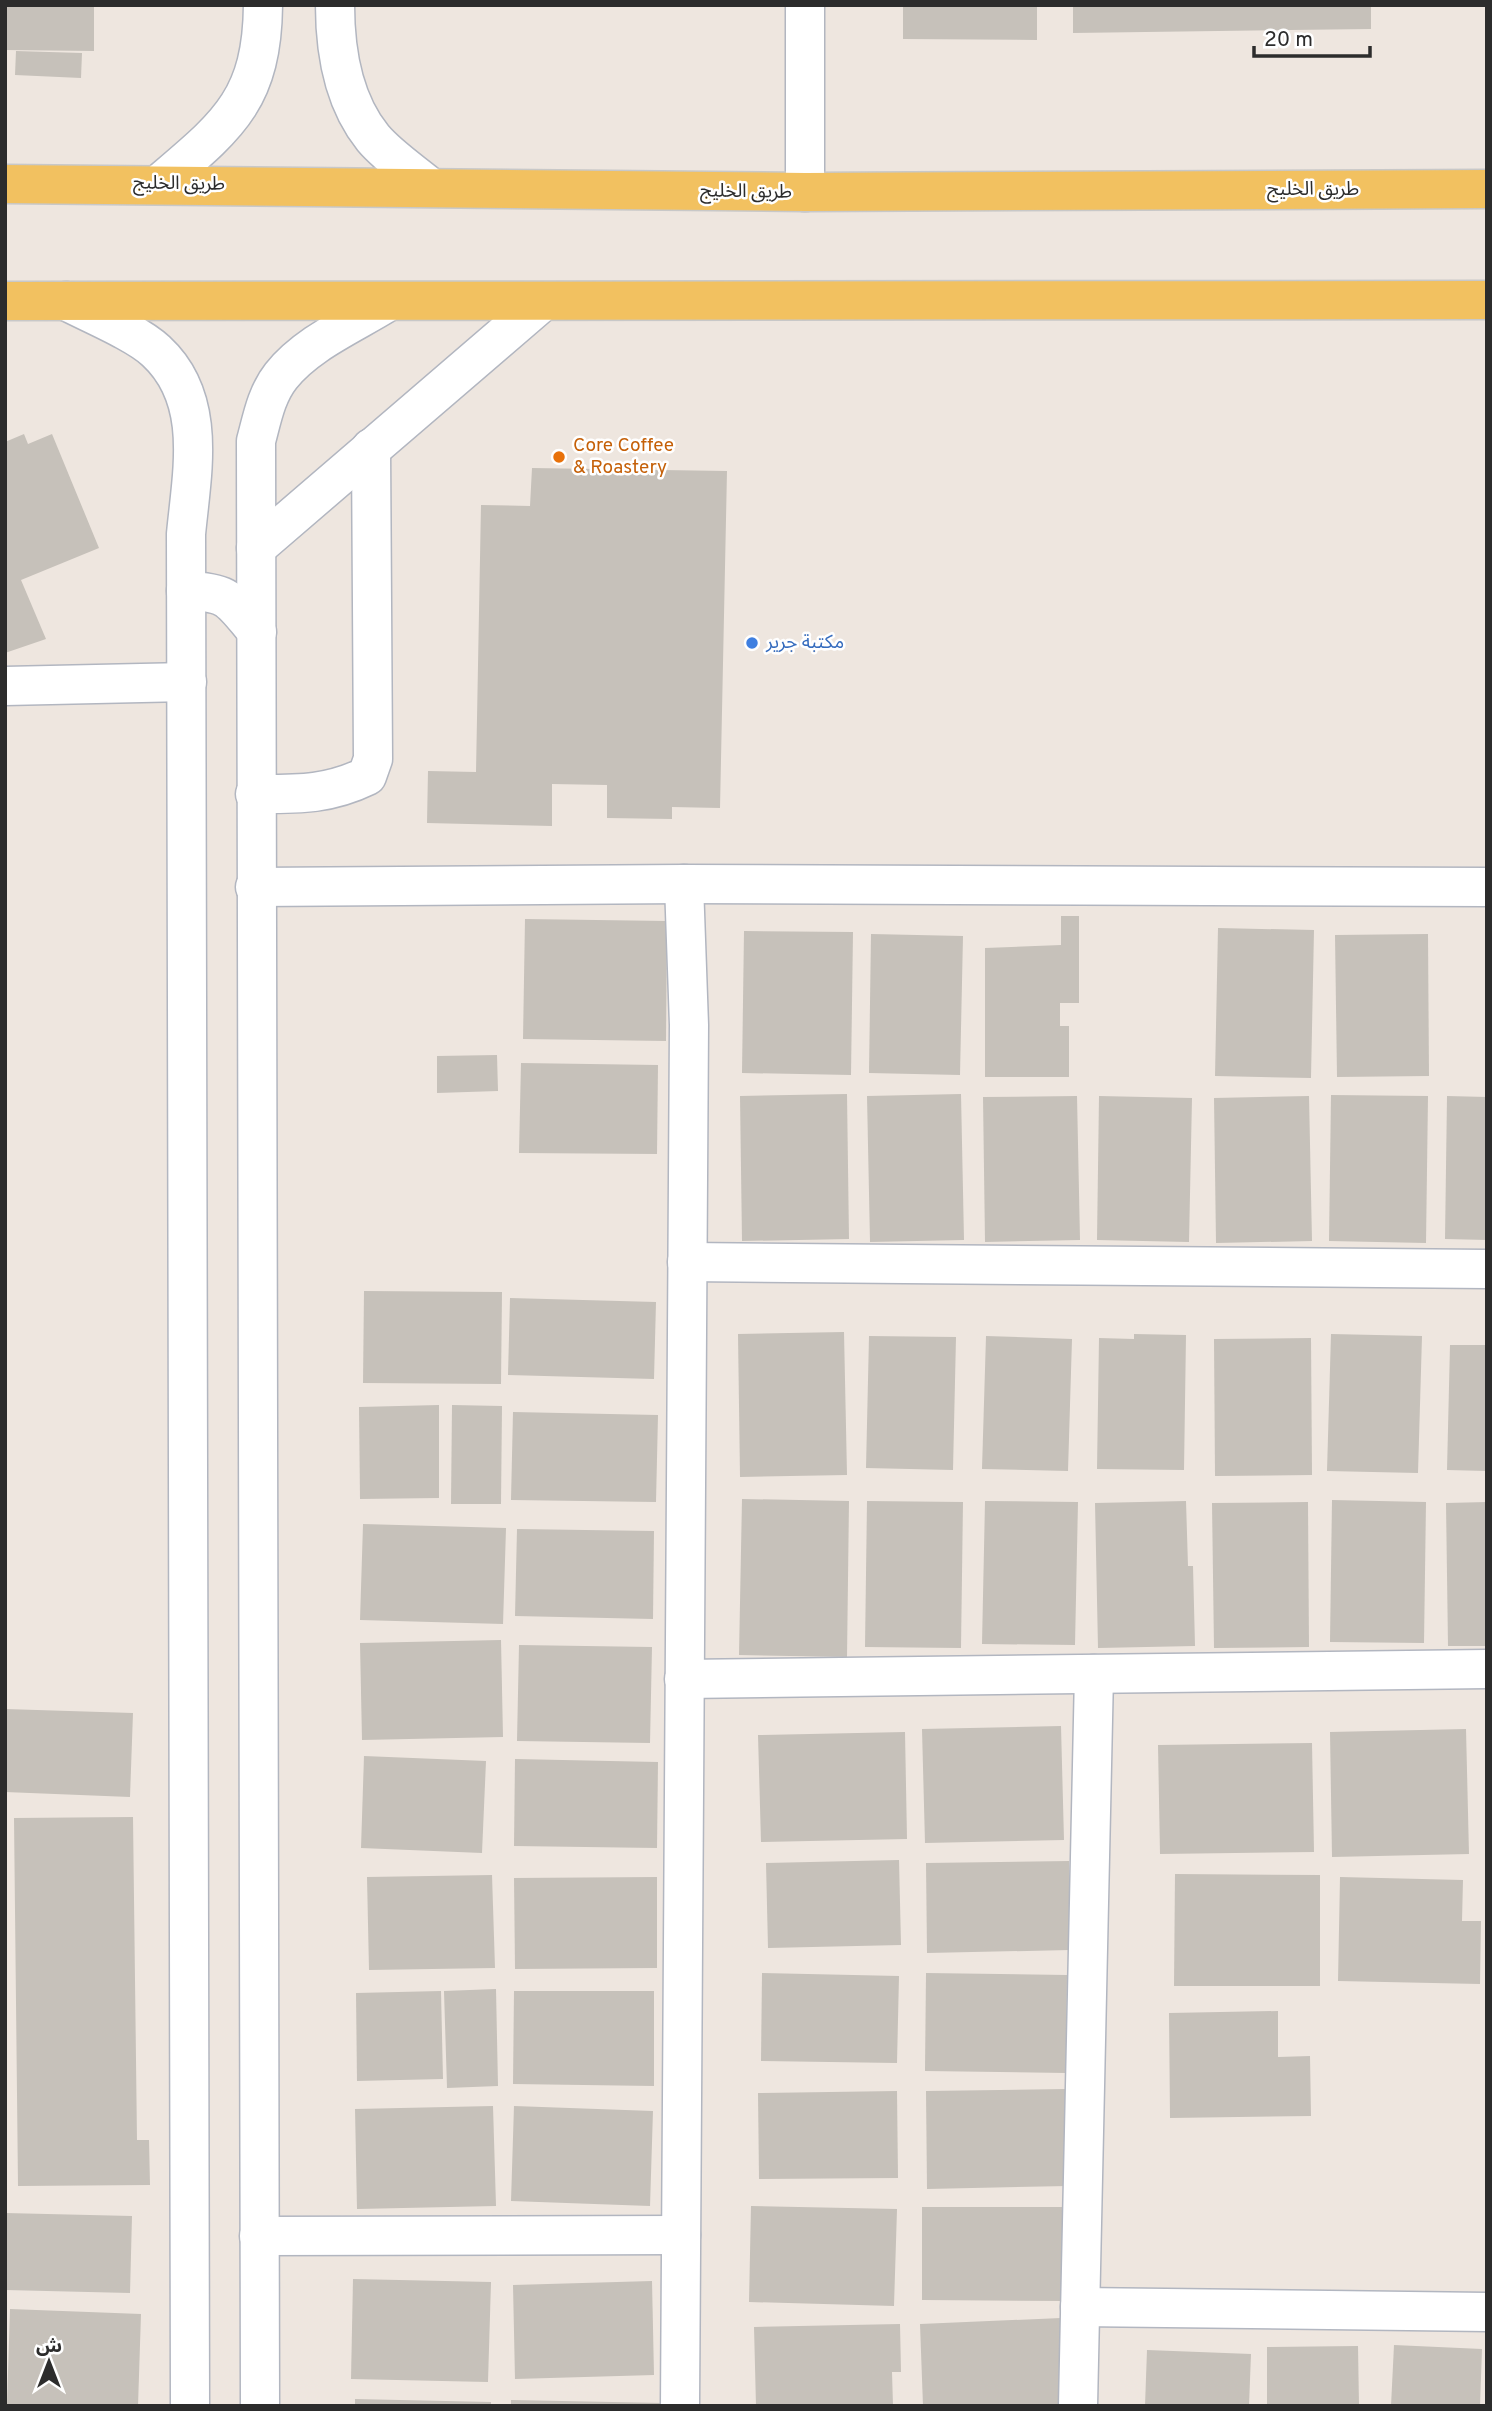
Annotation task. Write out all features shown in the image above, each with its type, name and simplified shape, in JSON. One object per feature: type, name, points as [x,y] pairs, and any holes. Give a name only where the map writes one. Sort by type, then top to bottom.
[{"type":"main road","name":"طريق الخليج","points":[[5,184],[805,192],[1487,189]]},
{"type":"main road","points":[[5,301],[541,303],[1487,300]]},
{"type":"street","points":[[159,184],[219,133],[251,87],[263,37],[263,5]]},
{"type":"street","points":[[335,5],[335,32],[343,83],[373,137],[430,187]]},
{"type":"street","points":[[805,5],[805,192]]},
{"type":"street","points":[[66,301],[155,349],[178,378],[192,412],[195,446],[187,534],[190,2406]]},
{"type":"street","points":[[260,2406],[256,441],[265,403],[281,376],[309,351],[388,302]]},
{"type":"street","points":[[256,548],[541,303]]},
{"type":"street","points":[[255,794],[304,794],[341,789],[367,776],[373,759],[370,448]]},
{"type":"street","points":[[187,591],[216,592],[229,599],[257,632]]},
{"type":"street","points":[[5,686],[187,682]]},
{"type":"street","points":[[255,887],[684,884],[1487,887]]},
{"type":"street","points":[[680,2406],[688,1025],[684,884]]},
{"type":"street","points":[[687,1262],[1487,1269]]},
{"type":"street","points":[[684,1679],[1487,1669]]},
{"type":"street","points":[[1078,2406],[1094,1674]]},
{"type":"street","points":[[259,2236],[681,2235]]},
{"type":"street","points":[[1080,2308],[1487,2312]]},
{"type":"building","points":[[5,5],[94,5],[94,51],[5,50]]},
{"type":"building","points":[[903,5],[1037,5],[1037,40],[903,39]]},
{"type":"building","points":[[1073,5],[1371,5],[1371,29],[1073,33]]},
{"type":"building","points":[[16,51],[82,53],[81,78],[15,75]]},
{"type":"building","points":[[24,434],[28,444],[52,434],[99,548],[21,580],[46,639],[5,653],[5,442]]},
{"type":"building","points":[[532,468],[727,471],[720,808],[672,807],[672,819],[607,818],[607,785],[552,784],[552,826],[427,823],[428,771],[476,772],[481,505],[530,506]]},
{"type":"building","points":[[1061,916],[1079,916],[1079,1003],[1060,1003],[1060,1026],[1069,1026],[1069,1077],[985,1077],[985,948],[1061,945]]},
{"type":"building","points":[[525,919],[667,921],[666,1041],[523,1039]]},
{"type":"building","points":[[1218,928],[1314,930],[1311,1078],[1215,1076]]},
{"type":"building","points":[[744,931],[853,932],[851,1075],[742,1073]]},
{"type":"building","points":[[871,934],[963,936],[960,1075],[869,1073]]},
{"type":"building","points":[[1428,934],[1429,1076],[1337,1077],[1335,935]]},
{"type":"building","points":[[497,1055],[498,1091],[437,1093],[437,1056]]},
{"type":"building","points":[[521,1063],[658,1065],[657,1154],[519,1153]]},
{"type":"building","points":[[847,1094],[849,1239],[742,1241],[740,1096]]},
{"type":"building","points":[[961,1094],[964,1240],[870,1242],[867,1096]]},
{"type":"building","points":[[1331,1095],[1428,1096],[1426,1243],[1329,1241]]},
{"type":"building","points":[[1077,1096],[1080,1240],[985,1242],[983,1097]]},
{"type":"building","points":[[1099,1096],[1192,1098],[1189,1242],[1097,1240]]},
{"type":"building","points":[[1309,1096],[1312,1241],[1216,1243],[1214,1098]]},
{"type":"building","points":[[1447,1096],[1487,1097],[1487,1240],[1445,1239]]},
{"type":"building","points":[[364,1291],[502,1292],[501,1384],[363,1383]]},
{"type":"building","points":[[510,1298],[656,1302],[654,1379],[508,1375]]},
{"type":"building","points":[[844,1332],[847,1475],[740,1477],[738,1334]]},
{"type":"building","points":[[1134,1334],[1186,1335],[1184,1470],[1097,1469],[1099,1338],[1134,1339]]},
{"type":"building","points":[[1331,1334],[1422,1336],[1418,1473],[1327,1471]]},
{"type":"building","points":[[869,1336],[956,1337],[953,1470],[866,1468]]},
{"type":"building","points":[[986,1336],[1072,1339],[1068,1471],[982,1469]]},
{"type":"building","points":[[1311,1338],[1312,1475],[1215,1476],[1214,1339]]},
{"type":"building","points":[[1450,1345],[1487,1345],[1487,1471],[1447,1470]]},
{"type":"building","points":[[439,1405],[439,1498],[360,1499],[359,1407]]},
{"type":"building","points":[[452,1405],[502,1406],[501,1504],[451,1504]]},
{"type":"building","points":[[513,1412],[658,1415],[656,1502],[511,1500]]},
{"type":"building","points":[[742,1499],[849,1501],[847,1657],[739,1655]]},
{"type":"building","points":[[1332,1500],[1426,1502],[1424,1643],[1330,1642]]},
{"type":"building","points":[[867,1501],[963,1502],[961,1648],[865,1647]]},
{"type":"building","points":[[985,1501],[1078,1502],[1075,1645],[982,1644]]},
{"type":"building","points":[[1186,1501],[1188,1566],[1193,1566],[1195,1646],[1098,1648],[1095,1503]]},
{"type":"building","points":[[1308,1502],[1309,1647],[1214,1648],[1212,1503]]},
{"type":"building","points":[[1487,1502],[1487,1646],[1448,1646],[1446,1503]]},
{"type":"building","points":[[363,1524],[506,1528],[503,1624],[360,1620]]},
{"type":"building","points":[[517,1529],[654,1531],[653,1619],[515,1616]]},
{"type":"building","points":[[501,1640],[503,1737],[362,1740],[360,1643]]},
{"type":"building","points":[[519,1645],[652,1647],[650,1743],[517,1741]]},
{"type":"building","points":[[5,1709],[133,1713],[130,1797],[5,1792]]},
{"type":"building","points":[[1061,1726],[1064,1840],[925,1843],[922,1729]]},
{"type":"building","points":[[1466,1729],[1469,1854],[1332,1857],[1330,1732]]},
{"type":"building","points":[[905,1732],[907,1839],[761,1842],[758,1735]]},
{"type":"building","points":[[1312,1743],[1314,1852],[1160,1854],[1158,1745]]},
{"type":"building","points":[[364,1756],[486,1761],[482,1853],[361,1848]]},
{"type":"building","points":[[515,1759],[658,1762],[657,1848],[514,1846]]},
{"type":"building","points":[[133,1817],[137,2140],[149,2140],[150,2185],[18,2186],[14,1818]]},
{"type":"building","points":[[899,1860],[901,1945],[768,1948],[766,1863]]},
{"type":"building","points":[[1069,1861],[1070,1950],[927,1953],[926,1863]]},
{"type":"building","points":[[1175,1874],[1320,1875],[1320,1986],[1174,1986]]},
{"type":"building","points":[[492,1875],[495,1968],[369,1970],[367,1877]]},
{"type":"building","points":[[657,1877],[657,1968],[515,1969],[514,1878]]},
{"type":"building","points":[[1340,1877],[1463,1880],[1462,1921],[1481,1921],[1480,1984],[1338,1981]]},
{"type":"building","points":[[762,1973],[899,1976],[897,2063],[761,2061]]},
{"type":"building","points":[[926,1973],[1067,1975],[1066,2073],[925,2071]]},
{"type":"building","points":[[496,1989],[498,2086],[447,2088],[444,1991]]},
{"type":"building","points":[[441,1991],[443,2079],[357,2081],[356,1993]]},
{"type":"building","points":[[514,1991],[654,1991],[654,2086],[513,2084]]},
{"type":"building","points":[[1278,2011],[1278,2057],[1310,2056],[1311,2116],[1170,2118],[1169,2013]]},
{"type":"building","points":[[1067,2089],[1068,2186],[927,2189],[926,2091]]},
{"type":"building","points":[[897,2091],[898,2178],[759,2179],[758,2093]]},
{"type":"building","points":[[493,2106],[496,2206],[357,2209],[355,2109]]},
{"type":"building","points":[[514,2106],[653,2111],[650,2206],[511,2201]]},
{"type":"building","points":[[751,2206],[897,2209],[894,2306],[749,2302]]},
{"type":"building","points":[[922,2207],[1065,2207],[1064,2301],[922,2300]]},
{"type":"building","points":[[5,2213],[132,2216],[130,2293],[5,2290]]},
{"type":"building","points":[[353,2279],[491,2282],[488,2382],[351,2379]]},
{"type":"building","points":[[652,2281],[654,2375],[515,2379],[513,2285]]},
{"type":"building","points":[[10,2309],[141,2314],[138,2406],[7,2404]]},
{"type":"building","points":[[1061,2318],[1064,2406],[923,2406],[920,2324]]},
{"type":"building","points":[[900,2324],[901,2372],[892,2372],[893,2406],[756,2406],[754,2327]]},
{"type":"building","points":[[1394,2345],[1482,2349],[1480,2406],[1391,2406]]},
{"type":"building","points":[[1358,2346],[1359,2406],[1267,2406],[1267,2347]]},
{"type":"building","points":[[1147,2350],[1251,2354],[1249,2406],[1145,2406]]},
{"type":"building","points":[[355,2399],[491,2402],[491,2406],[355,2406]]},
{"type":"building","points":[[511,2400],[663,2403],[663,2406],[511,2406]]},
{"type":"place","name":"Core Coffee & Roastery","points":[[559,457]]},
{"type":"place","name":"مكتبة جرير","points":[[752,643]]}]
